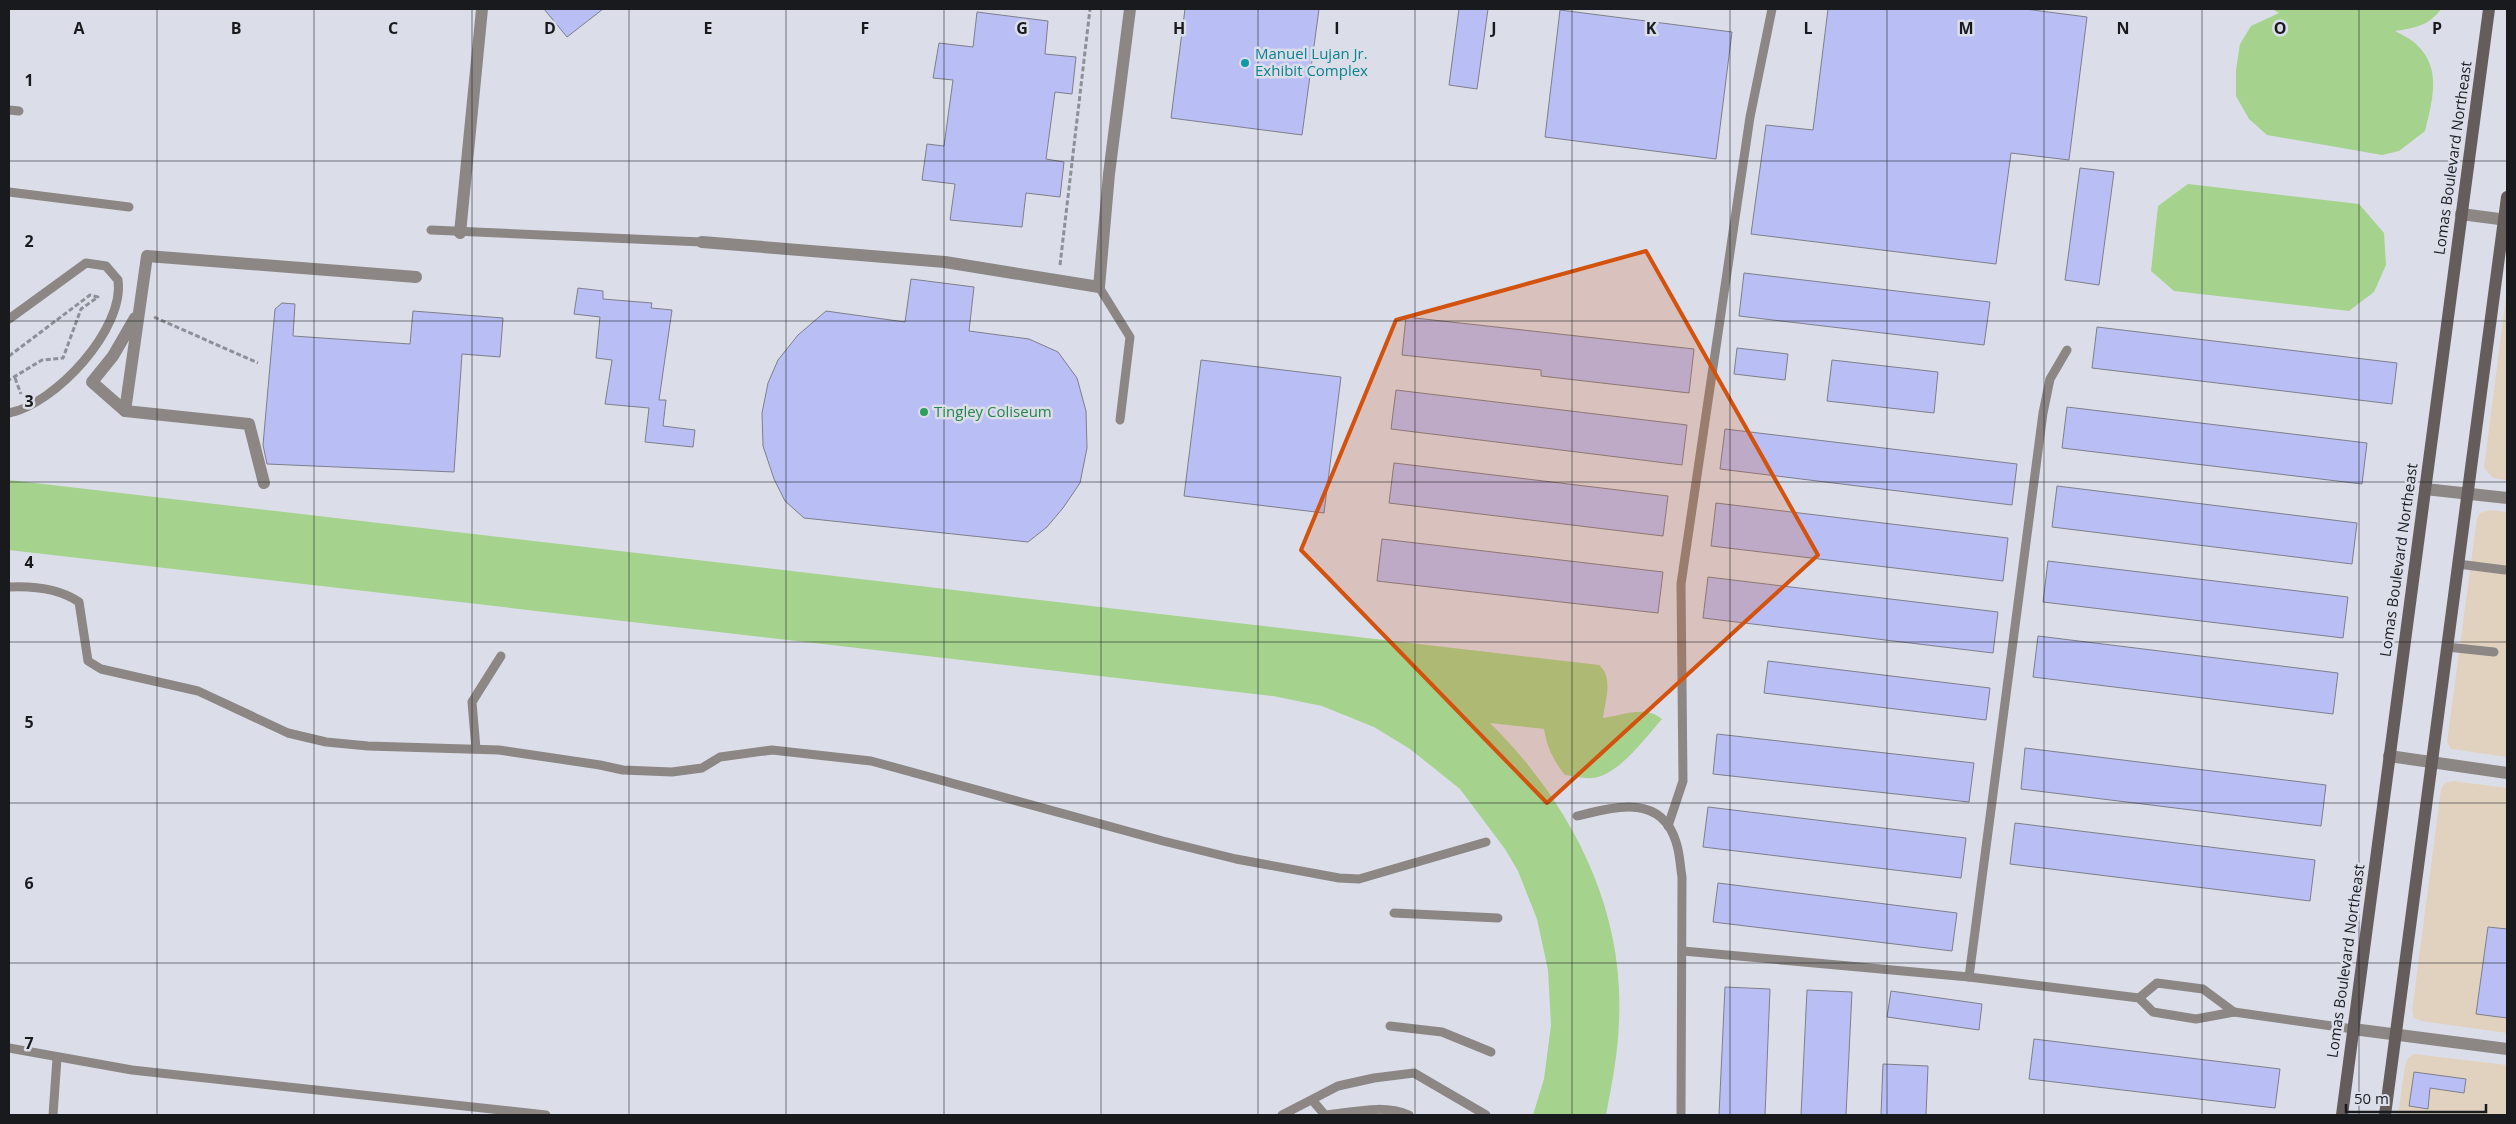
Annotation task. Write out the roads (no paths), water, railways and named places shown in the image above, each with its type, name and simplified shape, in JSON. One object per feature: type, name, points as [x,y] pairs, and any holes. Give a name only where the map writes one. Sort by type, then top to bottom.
[{"type":"main road","name":"Lomas Boulevard Northeast","points":[[2342,1115],[2489,9]]},
{"type":"main road","points":[[2385,1115],[2467,493],[2506,220],[2507,197]]},
{"type":"street","points":[[460,233],[482,9]]},
{"type":"street","points":[[702,242],[945,262],[1099,287],[1109,174],[1130,9]]},
{"type":"street","points":[[2462,214],[2506,220]]},
{"type":"street","points":[[125,411],[147,256],[416,277]]},
{"type":"street","points":[[138,312],[113,356],[92,382],[125,411],[250,424],[264,483]]},
{"type":"street","points":[[2425,489],[2507,498]]},
{"type":"street","points":[[2389,756],[2507,773]]},
{"type":"street","points":[[2353,1029],[2507,1050]]},
{"type":"lane","points":[[1668,826],[1683,781],[1681,584],[1750,117],[1772,9]]},
{"type":"lane","points":[[9,110],[19,112]]},
{"type":"lane","points":[[9,192],[129,207]]},
{"type":"lane","points":[[431,230],[460,233],[702,242]]},
{"type":"lane","points":[[9,319],[86,263],[106,266],[115,274],[118,280],[118,291],[105,330],[82,365],[67,379],[30,406],[9,413]]},
{"type":"lane","points":[[1099,287],[1130,337],[1120,420]]},
{"type":"lane","points":[[1969,977],[2043,413],[2050,379],[2067,350]]},
{"type":"lane","points":[[2458,564],[2505,570]]},
{"type":"lane","points":[[9,587],[21,586],[66,594],[80,602],[88,662],[101,670],[198,691],[288,733],[326,742],[368,746],[476,749],[536,755],[623,770],[672,772],[702,768],[720,757],[772,750],[872,761],[1163,842],[1236,859],[1339,878],[1359,878],[1486,842]]},
{"type":"lane","points":[[2447,647],[2494,652]]},
{"type":"lane","points":[[476,749],[472,702],[501,656]]},
{"type":"lane","points":[[1577,816],[1613,807],[1641,807],[1651,811],[1668,826],[1676,842],[1682,877],[1681,1115]]},
{"type":"lane","points":[[1394,913],[1498,918]]},
{"type":"lane","points":[[1683,951],[1969,977],[2139,998],[2153,1012],[2196,1019],[2234,1012],[2353,1029]]},
{"type":"lane","points":[[2139,998],[2157,983],[2202,989],[2234,1012]]},
{"type":"lane","points":[[1390,1026],[1442,1032],[1491,1052]]},
{"type":"lane","points":[[9,1048],[132,1070],[546,1115]]},
{"type":"lane","points":[[53,1115],[58,1058]]},
{"type":"lane","points":[[1282,1115],[1338,1086],[1414,1072],[1486,1115]]},
{"type":"lane","points":[[1312,1101],[1326,1115],[1374,1109],[1402,1112],[1409,1115]]},
{"type":"place","name":"Manuel Lujan Jr. Exhibit Complex","points":[[1245,63]]},
{"type":"place","name":"Tingley Coliseum","points":[[924,412]]}]
